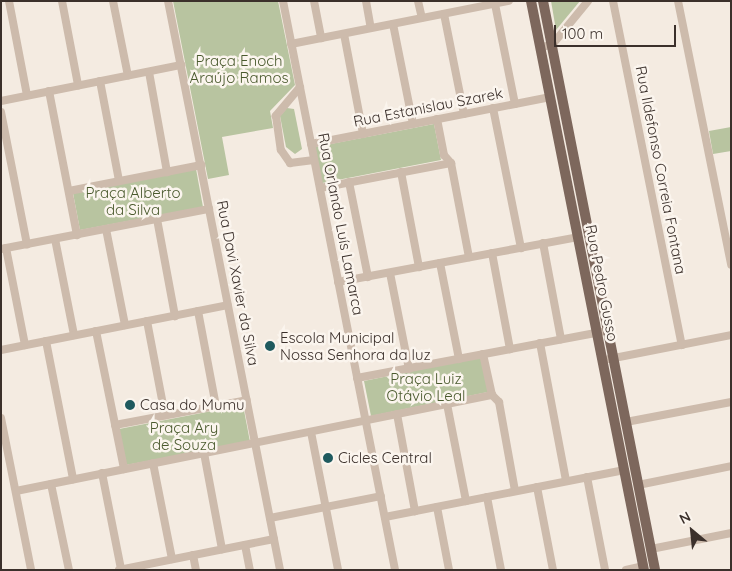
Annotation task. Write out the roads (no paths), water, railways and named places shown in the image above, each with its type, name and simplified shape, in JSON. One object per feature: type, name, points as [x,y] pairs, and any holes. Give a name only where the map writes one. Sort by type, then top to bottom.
[{"type":"main road","name":"Rua Pedro Gusso","points":[[531,1],[643,568]]},
{"type":"main road","name":"Rua Pedro Gusso","points":[[544,1],[655,570]]},
{"type":"street","points":[[9,1],[27,96]]},
{"type":"street","points":[[62,1],[78,86]]},
{"type":"street","points":[[113,1],[128,76]]},
{"type":"street","name":"Rua Davi Xavier da Silva","points":[[168,1],[280,570]]},
{"type":"street","name":"Rua Orlando Luís Lamarca","points":[[283,1],[395,570]]},
{"type":"street","points":[[314,1],[321,38]]},
{"type":"street","points":[[366,1],[372,28]]},
{"type":"street","points":[[418,1],[422,18]]},
{"type":"street","points":[[291,44],[444,14],[472,5],[509,1]]},
{"type":"street","points":[[540,47],[552,45],[588,1]]},
{"type":"street","name":"Rua Ildefonso Correia Fontana","points":[[613,1],[682,345]]},
{"type":"street","points":[[678,1],[731,265]]},
{"type":"street","points":[[495,4],[515,104]]},
{"type":"street","points":[[444,14],[464,114]]},
{"type":"street","points":[[393,24],[413,124]]},
{"type":"street","points":[[344,34],[363,134]]},
{"type":"street","points":[[1,101],[181,65]]},
{"type":"street","points":[[149,72],[168,172]]},
{"type":"street","points":[[100,81],[119,181]]},
{"type":"street","points":[[300,88],[276,116],[281,150],[290,163],[314,160]]},
{"type":"street","points":[[49,91],[77,235]]},
{"type":"street","name":"Rua Estanislau Szarek","points":[[311,144],[550,97]]},
{"type":"street","points":[[493,108],[521,248]]},
{"type":"street","points":[[1,112],[27,244]]},
{"type":"street","points":[[437,119],[444,155],[451,163],[469,257]]},
{"type":"street","points":[[320,188],[451,163]]},
{"type":"street","points":[[69,191],[201,165]]},
{"type":"street","points":[[401,172],[419,267]]},
{"type":"street","points":[[349,182],[368,277]]},
{"type":"street","points":[[25,345],[4,249],[209,209]]},
{"type":"street","points":[[157,219],[175,316]]},
{"type":"street","points":[[106,229],[125,325]]},
{"type":"street","points":[[338,282],[578,237]]},
{"type":"street","points":[[56,239],[74,335]]},
{"type":"street","points":[[543,243],[561,339]]},
{"type":"street","points":[[492,253],[510,349]]},
{"type":"street","points":[[440,263],[459,359]]},
{"type":"street","points":[[390,273],[409,368]]},
{"type":"street","points":[[1,350],[228,305]]},
{"type":"street","points":[[198,311],[216,406]]},
{"type":"street","points":[[147,321],[165,416]]},
{"type":"street","points":[[358,378],[608,330]]},
{"type":"street","points":[[96,331],[124,469]]},
{"type":"street","points":[[602,360],[731,335]]},
{"type":"street","points":[[46,341],[73,479]]},
{"type":"street","points":[[540,343],[566,481]]},
{"type":"street","points":[[483,354],[492,395],[499,402],[515,491]]},
{"type":"street","points":[[16,491],[492,395]]},
{"type":"street","points":[[115,425],[247,400]]},
{"type":"street","points":[[626,422],[731,402]]},
{"type":"street","points":[[447,404],[466,501]]},
{"type":"street","points":[[397,414],[415,511]]},
{"type":"street","points":[[1,418],[31,570]]},
{"type":"street","points":[[311,432],[338,570]]},
{"type":"street","points":[[204,453],[222,550]]},
{"type":"street","points":[[153,463],[172,559]]},
{"type":"street","points":[[638,485],[731,466]]},
{"type":"street","points":[[385,517],[624,470]]},
{"type":"street","points":[[102,473],[120,570],[143,567],[172,559],[274,539]]},
{"type":"street","points":[[587,477],[605,570]]},
{"type":"street","points":[[52,484],[69,570]]},
{"type":"street","points":[[537,487],[553,570]]},
{"type":"street","points":[[270,518],[381,496]]},
{"type":"street","points":[[487,497],[501,570]]},
{"type":"street","points":[[437,507],[449,570]]},
{"type":"street","points":[[651,549],[731,533]]},
{"type":"street","points":[[245,545],[250,570]]},
{"type":"street","points":[[193,555],[196,570]]},
{"type":"street","points":[[626,570],[643,568]]},
{"type":"place","name":"Escola Municipal Nossa Senhora da luz","points":[[270,346]]},
{"type":"place","name":"Casa do Mumu","points":[[130,405]]},
{"type":"place","name":"Cicles Central","points":[[328,458]]},
{"type":"park label","name":"Praça Enoch Araújo Ramos","points":[[239,68]]},
{"type":"park label","name":"Praça Alberto da Silva","points":[[133,200]]},
{"type":"park label","name":"Praça Luiz Otávio Leal","points":[[426,386]]},
{"type":"park label","name":"Praça Ary de Souza","points":[[184,436]]}]
